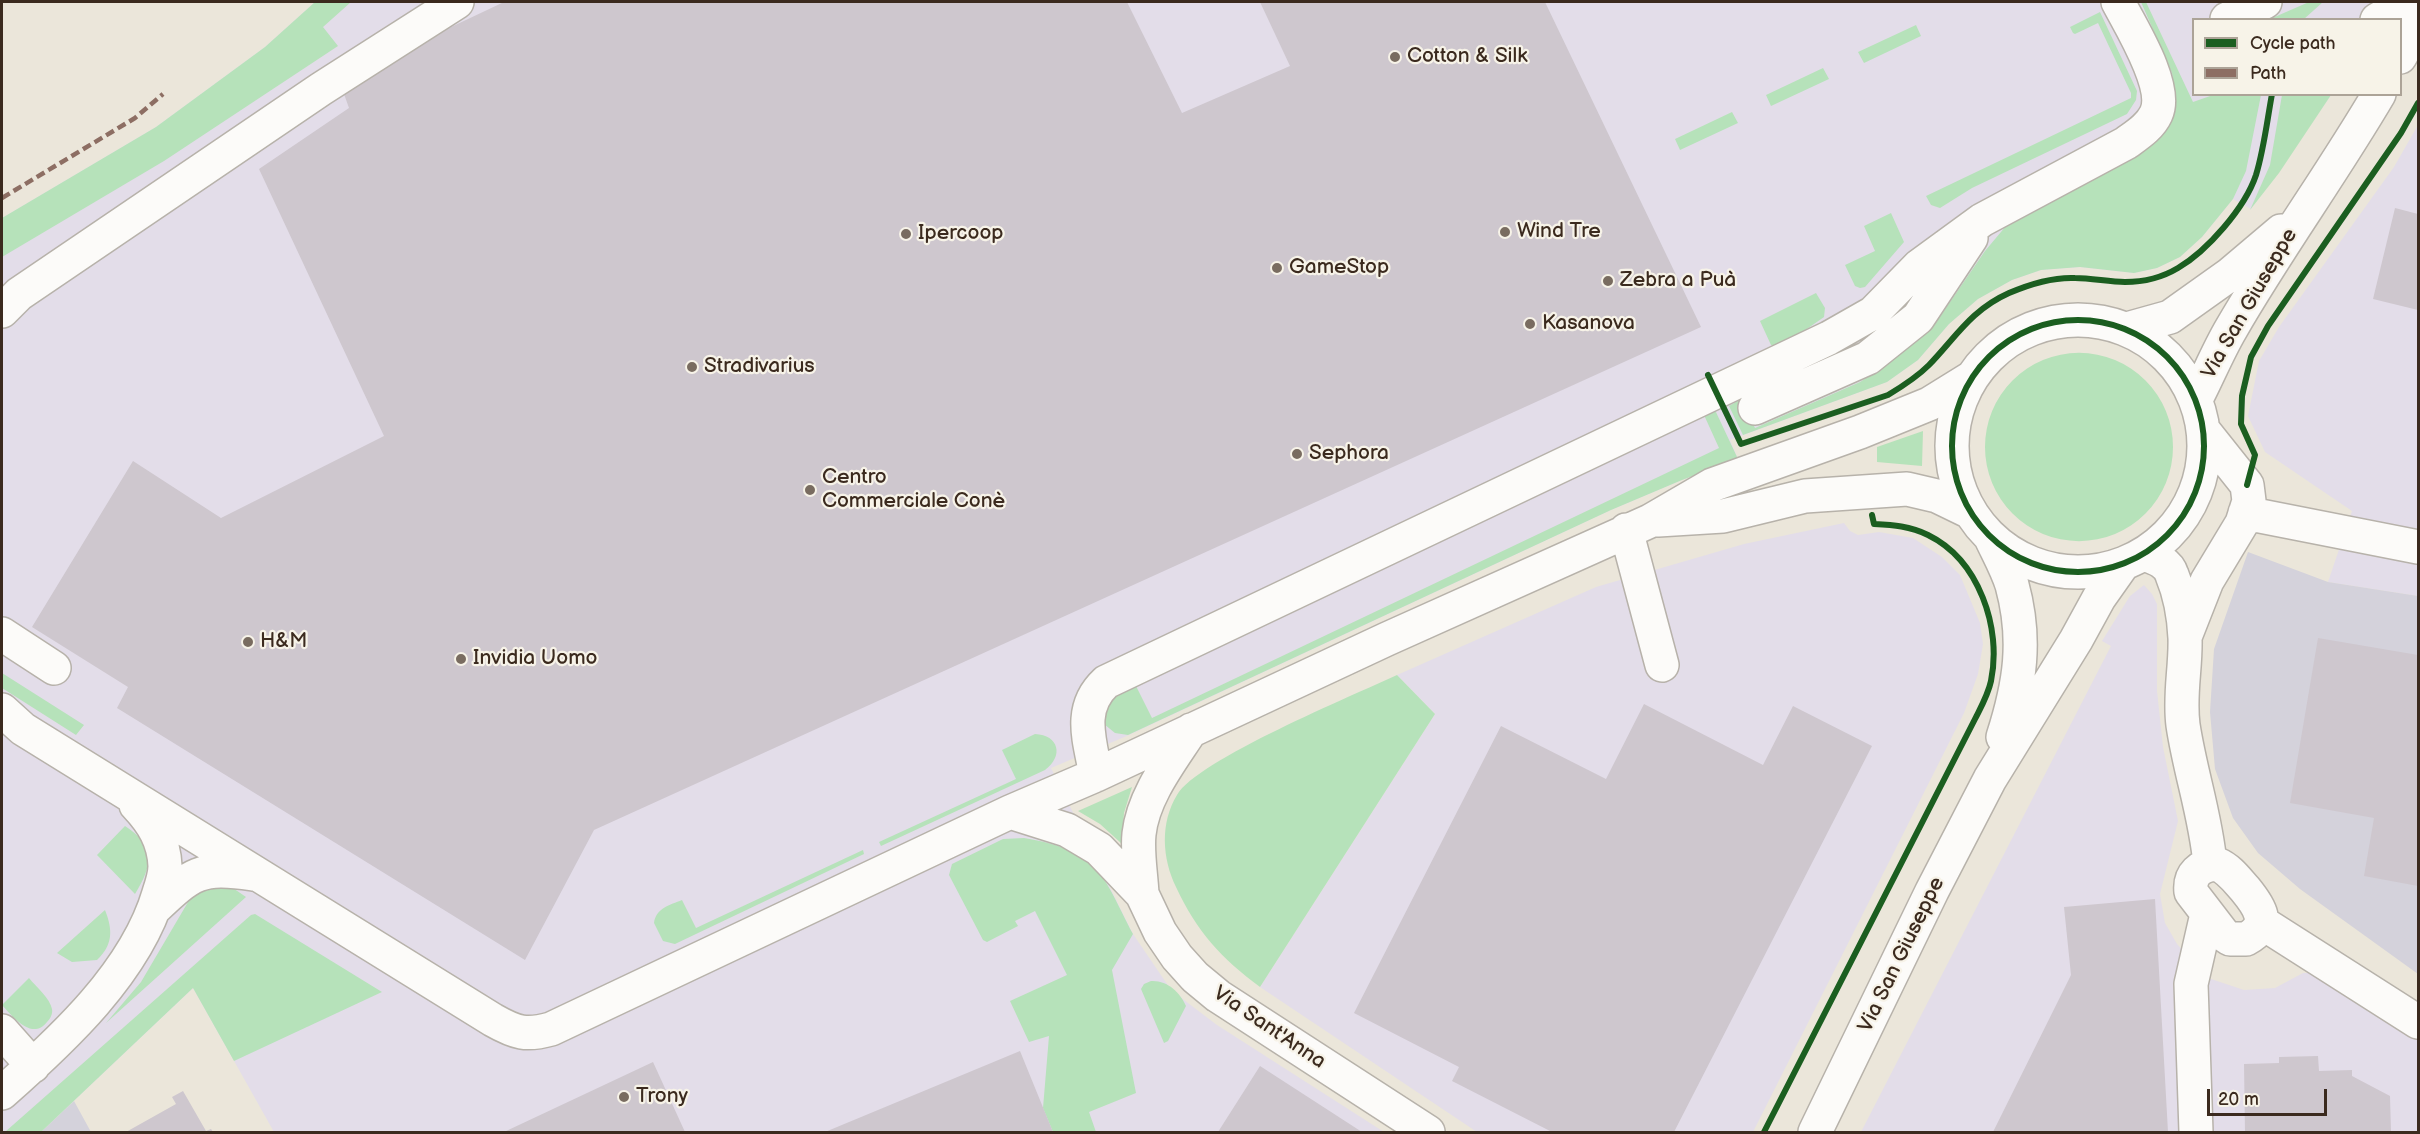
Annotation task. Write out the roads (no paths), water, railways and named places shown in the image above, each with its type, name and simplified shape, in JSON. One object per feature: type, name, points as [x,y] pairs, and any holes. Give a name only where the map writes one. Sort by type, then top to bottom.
[{"type":"street","points":[[2,311],[19,294],[67,261],[321,89],[458,2]]},
{"type":"street","points":[[1096,775],[1086,721],[1098,690],[1106,682],[1829,338],[1873,313],[1901,287],[1919,266],[1982,220],[2126,143],[2145,129],[2156,114],[2160,99],[2158,84],[2118,2]]},
{"type":"street","points":[[2209,2],[2226,18]]},
{"type":"street","points":[[2229,18],[2265,2]]},
{"type":"street","points":[[2380,18],[2407,2]]},
{"type":"street","points":[[2402,53],[2418,25]]},
{"type":"street","name":"Via San Giuseppe","points":[[2196,399],[2230,330],[2378,96]]},
{"type":"street","name":"Via San Giuseppe","points":[[2127,329],[2170,316],[2229,275],[2305,210]]},
{"type":"street","points":[[1755,408],[1868,358],[1918,318],[1982,220]]},
{"type":"street","name":"Via San Giuseppe","points":[[1815,1132],[1932,891],[1990,779],[2076,640],[2099,598],[2133,559],[2161,542],[2178,525],[2190,506],[2203,465],[2204,431],[2196,399],[2180,369],[2156,346],[2127,329],[2098,320],[2070,319],[2047,322],[2024,330],[1999,346],[1971,378],[1955,413],[1951,452],[1957,484],[1970,512],[1991,537],[2015,555],[2043,567],[2071,572],[2133,559]]},
{"type":"street","points":[[8,721],[493,1020],[514,1031],[533,1034],[551,1029],[1010,812],[1096,775],[1638,525],[1712,485],[1860,432],[1929,404],[1971,378]]},
{"type":"street","points":[[2185,639],[2207,581],[2242,524],[2249,501],[2247,485],[2204,431]]},
{"type":"street","points":[[1638,525],[1723,516],[1805,496],[1888,489],[1907,489],[1937,496],[1970,512]]},
{"type":"street","points":[[2245,513],[2418,547]]},
{"type":"street","points":[[1638,525],[1662,665]]},
{"type":"street","name":"Via San Giuseppe","points":[[1990,779],[2014,704],[2020,661],[2021,626],[2011,583],[1991,537]]},
{"type":"street","points":[[2133,559],[2160,560],[2172,572],[2181,606],[2185,639],[2181,688],[2183,724],[2207,834],[2210,864]]},
{"type":"street","points":[[2,634],[49,678],[2,661]]},
{"type":"street","points":[[1142,894],[1139,832],[1143,816],[1162,775],[1191,730]]},
{"type":"street","points":[[2,1093],[33,1066],[95,1001],[127,959],[154,909],[165,869],[159,835],[148,818],[120,789]]},
{"type":"street","points":[[1010,812],[1084,838],[1105,854],[1142,894]]},
{"type":"street","points":[[2210,864],[2217,864],[2228,869],[2258,904],[2261,922],[2253,935],[2238,940],[2224,935],[2191,892],[2190,886],[2194,874],[2210,864]]},
{"type":"street","points":[[154,909],[182,883],[201,873],[223,870],[260,876]]},
{"type":"street","name":"Via Sant'Anna","points":[[1142,894],[1160,932],[1177,957],[1195,977],[1218,996],[1428,1132]]},
{"type":"street","points":[[2196,1132],[2192,984],[2207,914]]},
{"type":"street","points":[[2261,922],[2418,1022]]},
{"type":"street","points":[[2,1031],[33,1066]]},
{"type":"place","name":"Cotton & Silk","points":[[1395,57]]},
{"type":"place","name":"Wind Tre","points":[[1505,232]]},
{"type":"place","name":"Ipercoop","points":[[906,234]]},
{"type":"place","name":"GameStop","points":[[1277,268]]},
{"type":"place","name":"Zebra a Puà","points":[[1608,281]]},
{"type":"place","name":"Kasanova","points":[[1530,324]]},
{"type":"place","name":"Stradivarius","points":[[692,367]]},
{"type":"place","name":"Sephora","points":[[1297,454]]},
{"type":"place","name":"Centro Commerciale Conè","points":[[810,490]]},
{"type":"place","name":"H&M","points":[[248,642]]},
{"type":"place","name":"Invidia Uomo","points":[[461,659]]},
{"type":"place","name":"Trony","points":[[624,1097]]}]
